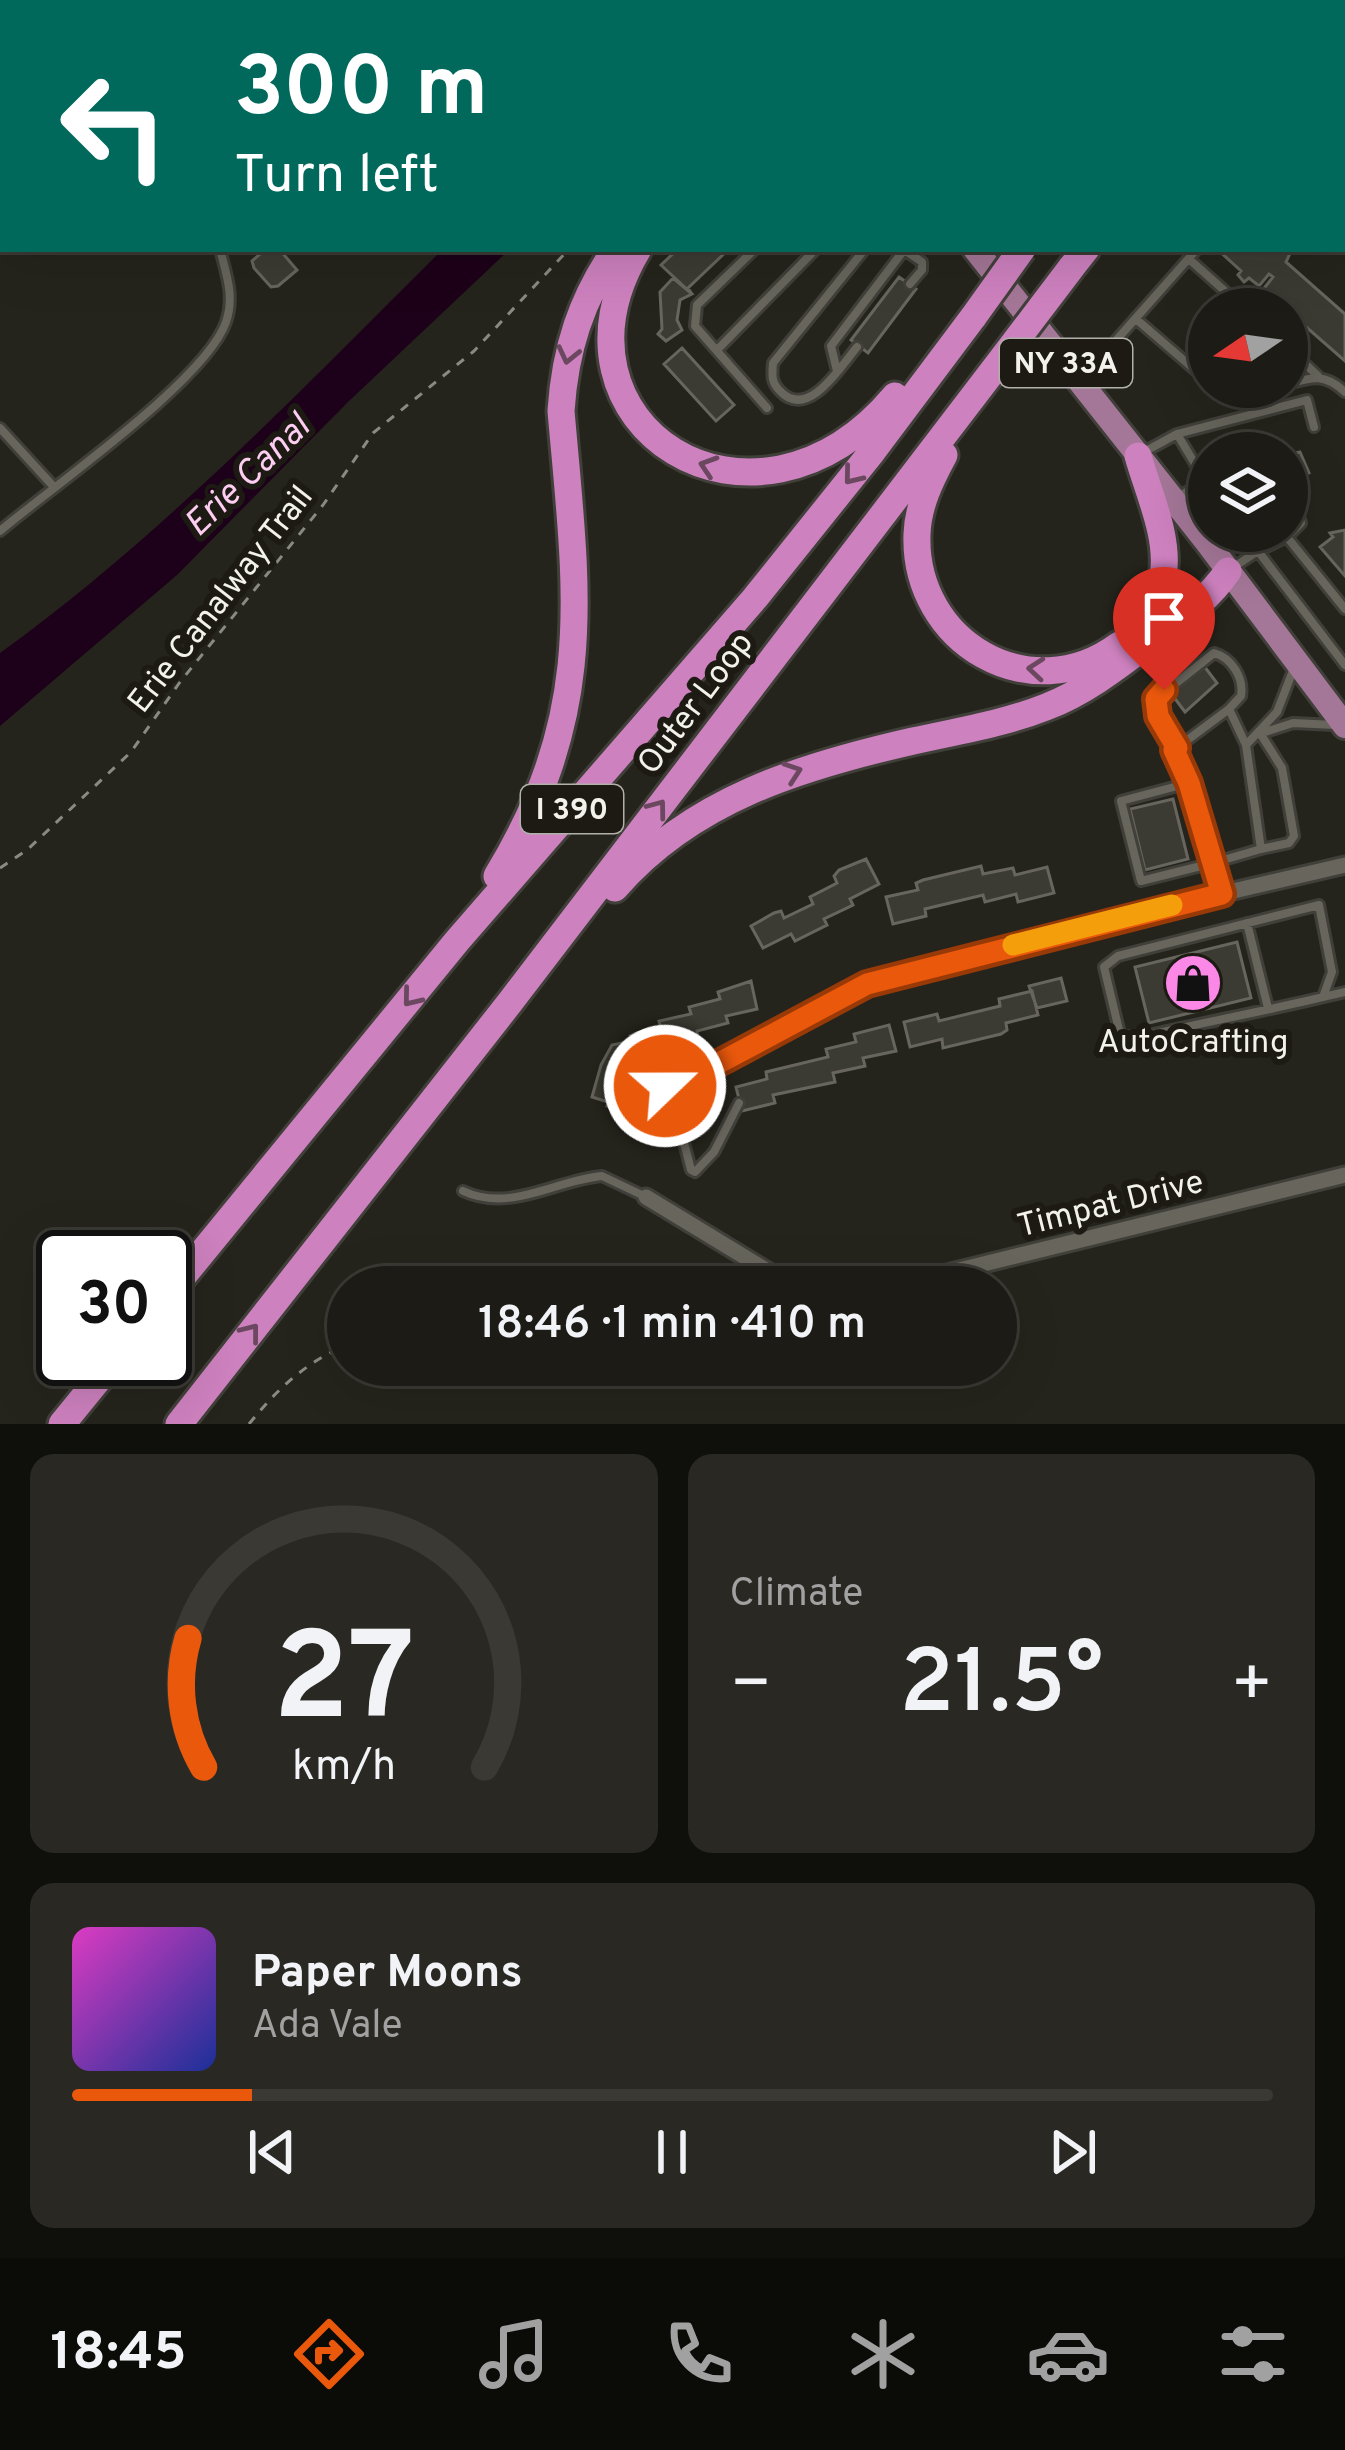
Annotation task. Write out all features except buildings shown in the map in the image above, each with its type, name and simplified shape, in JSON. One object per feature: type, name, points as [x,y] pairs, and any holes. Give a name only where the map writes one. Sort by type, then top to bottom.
[{"type":"highway","points":[[458,941],[532,812],[557,751],[574,662],[577,608],[561,411],[563,378],[586,293],[614,252]]},
{"type":"highway","points":[[636,252],[614,304],[616,373],[642,422],[669,449],[711,470],[760,475],[811,463],[833,451],[879,416],[919,368],[974,316]]},
{"type":"highway","name":"Outer Loop","points":[[192,1265],[458,941],[755,598],[1020,252]]},
{"type":"highway","name":"Outer Loop","points":[[179,1424],[511,1001],[1078,259]]},
{"type":"highway","points":[[957,417],[927,487],[916,526],[916,549],[927,595],[953,632],[994,662],[1046,672],[1081,666],[1102,657],[1200,583],[1228,571]]},
{"type":"highway","points":[[1138,456],[1164,548],[1159,591],[1140,628]]},
{"type":"highway","points":[[511,1001],[621,880],[693,821],[763,783],[805,767],[987,725],[1051,705],[1135,654],[1211,595],[1228,571]]},
{"type":"highway","points":[[62,1424],[93,1386]]},
{"type":"main road","name":"NY 33A","points":[[978,252],[1345,726]]},
{"type":"street","points":[[697,1083],[704,1071],[867,984],[1345,865]]},
{"type":"street","points":[[672,1081],[697,1083],[707,1096],[708,1113],[697,1127],[681,1131],[660,1118],[660,1093],[672,1081]]},
{"type":"street","name":"Timpat Drive","points":[[975,1266],[1345,1175]]},
{"type":"street","points":[[646,1197],[759,1266]]},
{"type":"lane","points":[[0,531],[165,396],[214,348],[232,296],[221,252]]},
{"type":"lane","points":[[752,252],[697,305],[695,326],[767,408]]},
{"type":"lane","points":[[718,349],[813,252]]},
{"type":"lane","points":[[857,347],[816,394],[801,400],[791,400],[771,378],[773,363],[863,252]]},
{"type":"lane","points":[[837,371],[831,346],[901,252]]},
{"type":"lane","points":[[907,252],[922,262],[922,270],[910,284]]},
{"type":"lane","points":[[1080,381],[1195,252]]},
{"type":"lane","points":[[1189,259],[1222,288]]},
{"type":"lane","points":[[1136,319],[1188,363]]},
{"type":"lane","points":[[1308,367],[1345,392]]},
{"type":"lane","points":[[1308,379],[1318,376]]},
{"type":"lane","points":[[1138,456],[1177,434],[1307,400],[1315,427]]},
{"type":"lane","points":[[0,428],[52,486]]},
{"type":"lane","points":[[1177,434],[1188,452]]},
{"type":"lane","points":[[1173,500],[1188,493]]},
{"type":"lane","points":[[1228,571],[1256,552]]},
{"type":"lane","points":[[1259,552],[1345,665]]},
{"type":"lane","points":[[1300,552],[1345,609]]},
{"type":"lane","points":[[1177,748],[1158,716],[1156,699],[1214,653],[1225,658],[1241,679],[1241,696],[1229,709],[1177,748],[1174,750],[1189,783],[1222,894]]},
{"type":"lane","points":[[1246,745],[1282,703],[1283,690],[1297,663]]},
{"type":"lane","points":[[1229,709],[1246,745],[1261,849]]},
{"type":"lane","points":[[1260,733],[1293,723],[1345,726]]},
{"type":"lane","points":[[1189,783],[1121,801],[1141,881],[1289,844],[1294,836],[1282,768],[1260,733]]},
{"type":"lane","points":[[1323,997],[1332,972],[1319,905],[1118,956],[1104,967],[1120,1034],[1136,1039],[1268,1008],[1323,997],[1345,992]]},
{"type":"lane","points":[[1247,923],[1268,1008]]},
{"type":"lane","points":[[681,1131],[695,1172],[714,1152],[739,1103]]},
{"type":"lane","points":[[464,1191],[494,1199],[602,1176],[646,1197]]},
{"type":"path","name":"Erie Canalway Trail","points":[[0,868],[27,850],[131,752],[373,433],[474,351],[566,252]]},
{"type":"path","points":[[249,1424],[276,1390],[327,1353]]},
{"type":"water","name":"Erie Canal","points":[[440,252],[507,252],[348,402],[177,575],[0,726],[0,653],[117,561],[283,408]]},
{"type":"slow traffic","points":[[1013,945],[1172,905]]},
{"type":"place","name":"AutoCrafting","points":[[1193,983]]},
{"type":"route","points":[[665,1086],[680,1079],[697,1083],[704,1071],[867,984],[1222,894],[1177,748],[1156,711],[1156,699],[1164,690]]}]
